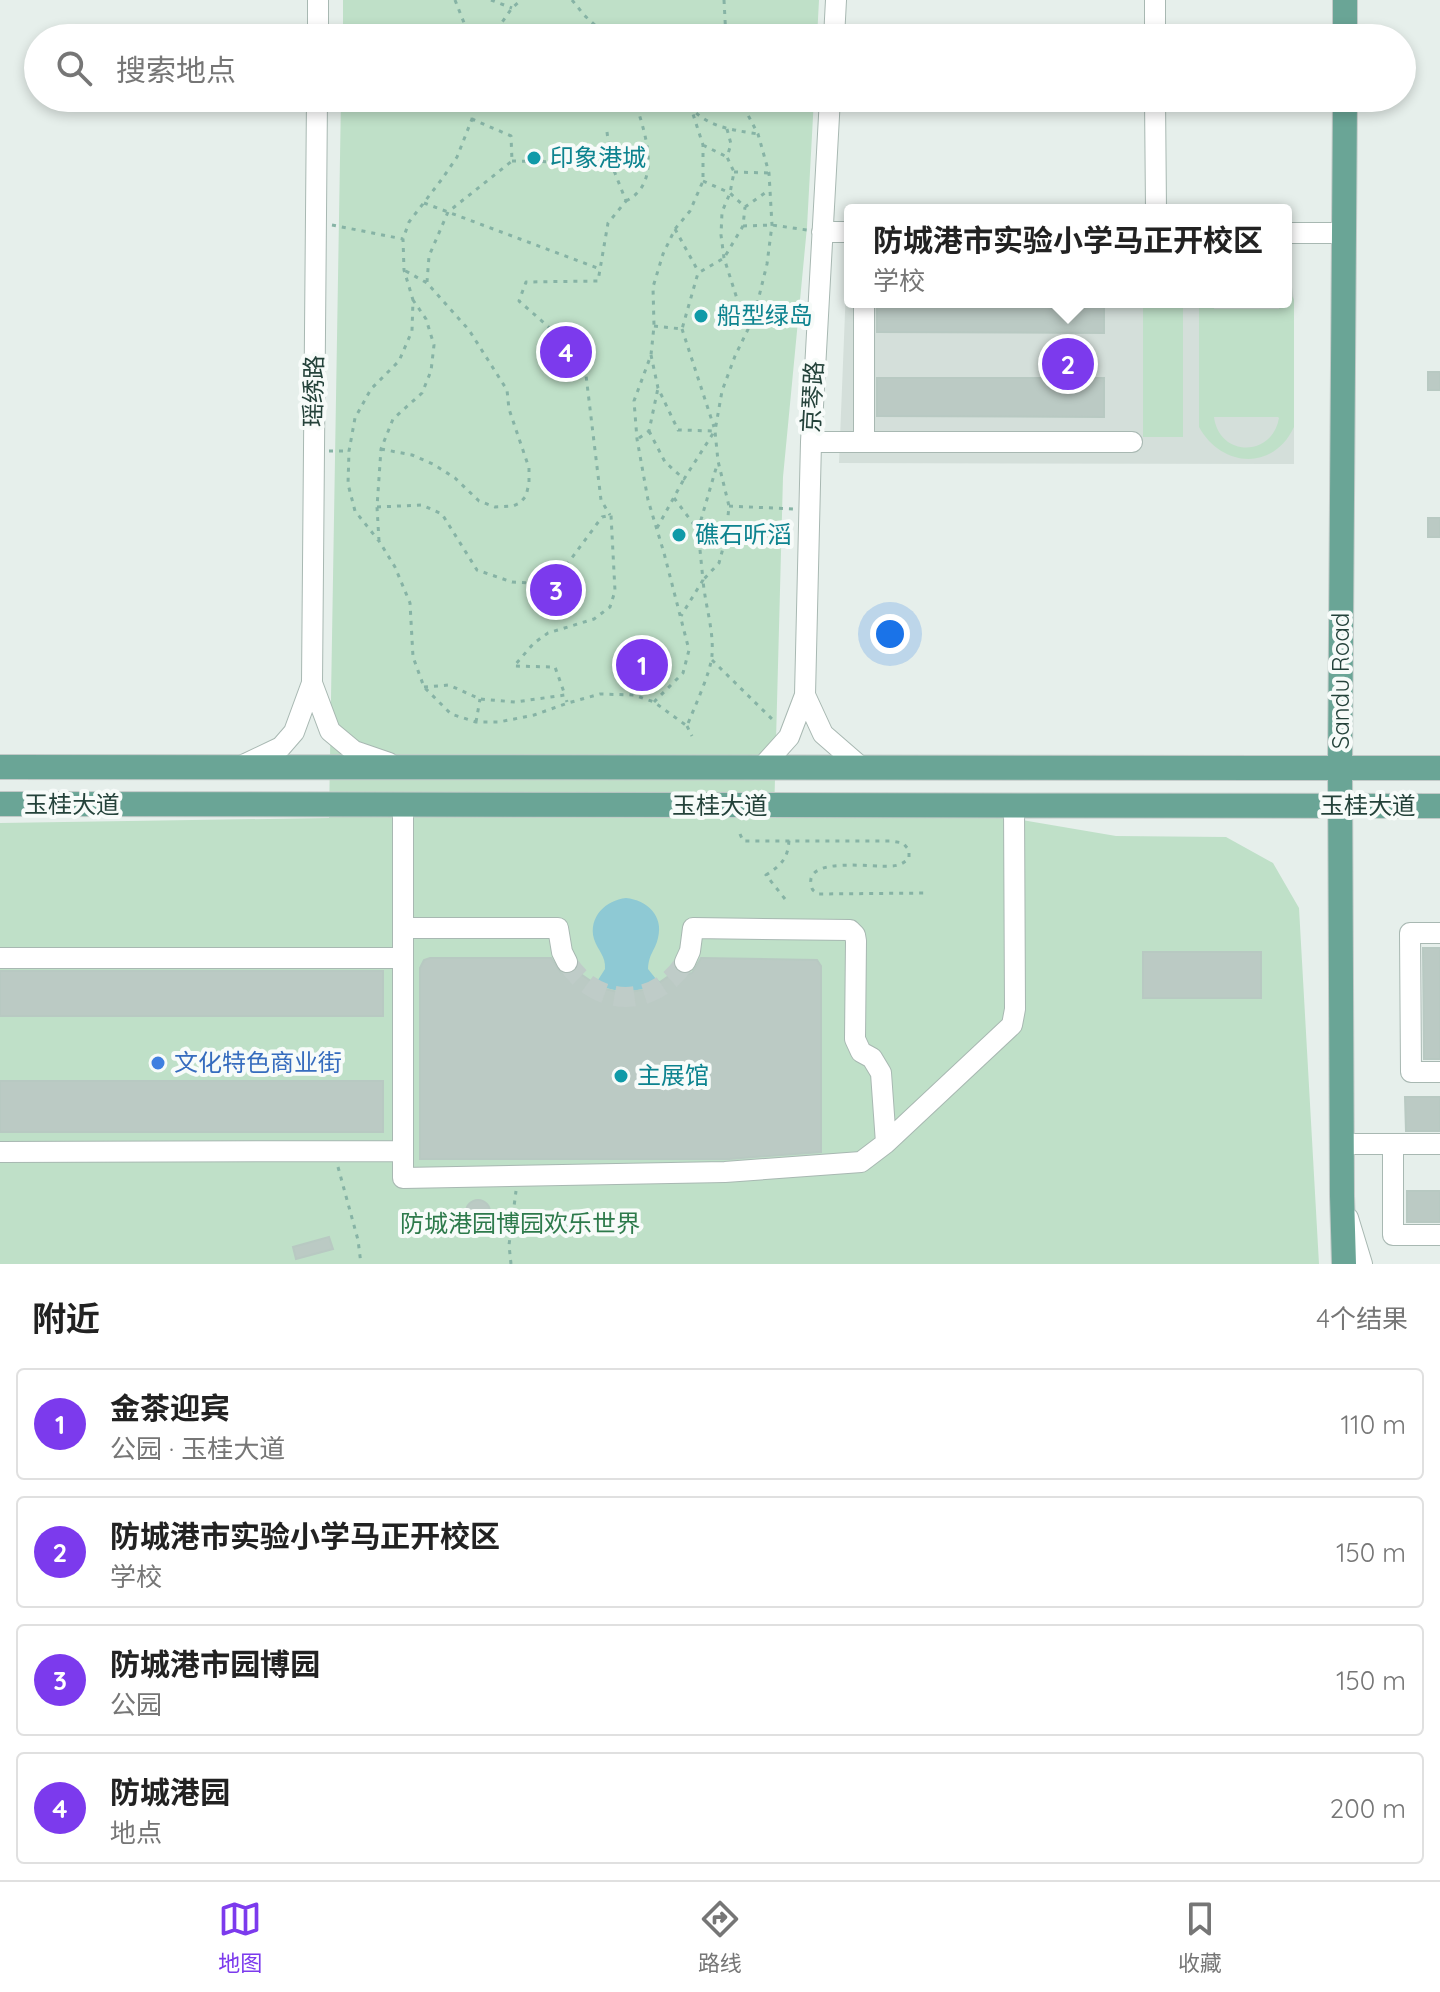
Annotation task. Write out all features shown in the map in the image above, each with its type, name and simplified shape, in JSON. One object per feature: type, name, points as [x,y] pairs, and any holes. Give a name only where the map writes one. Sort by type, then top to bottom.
[{"type":"main road","points":[[1345,0],[1345,24]]},
{"type":"main road","name":"Sandu Road","points":[[1344,1264],[1340,767],[1345,112]]},
{"type":"main road","name":"玉桂大道","points":[[0,767],[1440,768]]},
{"type":"main road","points":[[120,767],[120,806]]},
{"type":"main road","points":[[401,767],[403,806]]},
{"type":"main road","points":[[1014,767],[1014,806]]},
{"type":"main road","name":"玉桂大道","points":[[0,804],[1440,806]]},
{"type":"street","points":[[318,0],[318,24]]},
{"type":"street","points":[[835,24],[836,0]]},
{"type":"street","points":[[1155,0],[1155,24]]},
{"type":"street","name":"瑶绣路","points":[[312,683],[317,112]]},
{"type":"street","name":"京琴路","points":[[805,695],[811,442],[829,112]]},
{"type":"street","points":[[1155,112],[1156,204]]},
{"type":"street","points":[[822,232],[844,232]]},
{"type":"street","points":[[1292,233],[1344,233]]},
{"type":"street","points":[[864,308],[864,442]]},
{"type":"street","points":[[811,442],[1132,442]]},
{"type":"street","points":[[239,767],[281,747],[294,732],[312,683]]},
{"type":"street","points":[[312,683],[330,731],[354,751],[401,767]]},
{"type":"street","points":[[762,767],[789,737],[805,695]]},
{"type":"street","points":[[805,695],[823,734],[861,767]]},
{"type":"street","points":[[403,806],[403,1178],[725,1172],[861,1162],[886,1143],[1012,1025],[1015,1009],[1014,806]]},
{"type":"street","points":[[403,928],[558,928],[567,962]]},
{"type":"street","points":[[685,962],[693,940],[693,928],[850,930],[856,941],[855,1039],[861,1052],[872,1058],[881,1073],[886,1143]]},
{"type":"street","points":[[1440,933],[1410,933],[1411,1072],[1440,1072]]},
{"type":"street","points":[[0,958],[403,958]]},
{"type":"street","points":[[1341,1144],[1440,1144]]},
{"type":"street","points":[[1393,1144],[1393,1235],[1440,1235]]},
{"type":"street","points":[[0,1152],[403,1151]]},
{"type":"street","points":[[1342,1196],[1362,1264]]},
{"type":"path","points":[[455,0],[464,24]]},
{"type":"path","points":[[491,0],[512,8]]},
{"type":"path","points":[[501,24],[521,0]]},
{"type":"path","points":[[572,0],[594,24]]},
{"type":"path","points":[[724,0],[725,24]]},
{"type":"path","points":[[379,541],[377,507],[381,449],[393,419],[422,393],[431,371],[434,345],[426,319],[413,300],[404,270],[403,239],[409,222],[457,157],[473,112]]},
{"type":"path","points":[[568,703],[555,667],[514,666],[534,643],[548,633],[594,619],[610,607],[615,591],[611,515],[601,500],[585,367],[576,327],[551,329],[519,301],[526,282],[598,281],[608,223],[626,201],[636,196],[647,172],[649,157],[638,112]]},
{"type":"path","points":[[654,702],[683,673],[689,650],[648,500],[634,401],[651,355],[653,287],[663,254],[675,229],[690,211],[703,181],[703,145],[692,112]]},
{"type":"path","points":[[693,112],[711,124],[758,134]]},
{"type":"path","points":[[656,529],[715,431],[722,391],[754,317],[767,264],[772,225],[769,173],[758,134],[746,112]]},
{"type":"path","points":[[472,119],[511,136],[512,161]]},
{"type":"path","points":[[727,129],[731,144],[727,157]]},
{"type":"path","points":[[607,132],[611,163],[626,201]]},
{"type":"path","points":[[703,145],[727,157],[734,172],[722,212],[721,235],[724,258],[747,331]]},
{"type":"path","points":[[427,283],[429,256],[448,212],[512,161],[611,163]]},
{"type":"path","points":[[734,172],[769,173]]},
{"type":"path","points":[[703,181],[730,193],[745,207]]},
{"type":"path","points":[[698,273],[724,258],[743,226],[745,207],[770,190]]},
{"type":"path","points":[[423,203],[600,269]]},
{"type":"path","points":[[316,222],[403,239]]},
{"type":"path","points":[[743,226],[772,225],[822,232]]},
{"type":"path","points":[[675,229],[698,273],[682,329],[715,431],[718,461],[729,506],[726,537],[719,563],[703,580],[680,617]]},
{"type":"path","points":[[381,449],[412,455],[433,464],[455,478],[479,501],[495,507],[513,506],[526,496],[529,468],[509,409],[507,390],[469,330],[427,283],[404,270]]},
{"type":"path","points":[[413,300],[412,331],[399,361],[371,389],[355,418],[349,451],[348,484],[355,511],[395,567],[410,603],[413,657],[424,687],[451,714],[476,722],[499,722],[534,715],[600,694],[634,695],[654,702],[687,726],[692,736]]},
{"type":"path","points":[[654,326],[682,329]]},
{"type":"path","points":[[651,355],[658,388],[678,430],[715,431]]},
{"type":"path","points":[[658,388],[649,431],[665,462],[684,479]]},
{"type":"path","points":[[637,439],[649,431]]},
{"type":"path","points":[[687,726],[712,659],[698,530],[718,461]]},
{"type":"path","points":[[674,498],[698,530]]},
{"type":"path","points":[[377,507],[422,505],[442,514],[477,570],[512,582],[531,583],[560,574],[602,517],[611,515]]},
{"type":"path","points":[[729,506],[809,510]]},
{"type":"path","points":[[712,659],[789,737]]},
{"type":"path","points":[[424,687],[449,685],[480,699],[515,702],[565,695]]},
{"type":"path","points":[[476,722],[480,699]]},
{"type":"path","points":[[740,834],[743,841],[903,843],[909,850],[909,859],[902,864],[819,869],[810,881],[812,890],[818,894],[929,893]]},
{"type":"path","points":[[785,899],[766,875],[779,867],[788,853],[789,840]]},
{"type":"path","points":[[333,1152],[358,1240],[361,1264]]},
{"type":"path","points":[[511,1264],[509,1245],[518,1175]]},
{"type":"shaded area","points":[[1292,287],[1294,464],[839,463],[845,308],[1292,308]]},
{"type":"green space","points":[[343,0],[819,0],[818,24],[343,24]]},
{"type":"green space","name":"防城港园博园欢乐世界","points":[[341,112],[813,112],[807,227],[783,477],[774,816],[998,816],[1116,836],[1226,837],[1273,863],[1299,908],[1319,1264],[0,1264],[0,823],[329,818]]},
{"type":"green space","points":[[1292,296],[1294,427],[1285,442],[1273,452],[1247,459],[1233,456],[1220,450],[1199,427],[1199,308],[1292,308]],"holes":[[[1214,417],[1279,418],[1267,440],[1246,448],[1225,440]]]},
{"type":"green space","points":[[1143,308],[1183,308],[1183,437],[1143,437]]},
{"type":"water","points":[[626,898],[641,902],[656,916],[658,938],[648,969],[661,982],[626,991],[609,989],[592,982],[598,980],[605,969],[594,939],[596,917],[612,902]]},
{"type":"building","points":[[877,308],[1104,308],[1104,333],[877,332]]},
{"type":"building","points":[[1428,372],[1440,372],[1440,390],[1428,390]]},
{"type":"building","points":[[877,378],[1104,378],[1104,417],[877,416]]},
{"type":"building","points":[[1428,518],[1440,518],[1440,537],[1428,537]]},
{"type":"building","points":[[1423,948],[1440,948],[1440,1059],[1424,1059]]},
{"type":"building","points":[[1143,952],[1261,952],[1261,998],[1143,998]]},
{"type":"building","name":"主展馆","points":[[551,958],[561,973],[567,975],[576,971],[601,988],[622,993],[653,987],[676,971],[685,975],[692,973],[701,958],[817,960],[821,966],[821,1152],[729,1159],[420,1159],[420,968],[424,960]]},
{"type":"building","points":[[0,971],[383,971],[383,1016],[0,1016]]},
{"type":"building","points":[[0,1081],[383,1081],[383,1132],[0,1132]]},
{"type":"building","points":[[1405,1097],[1440,1097],[1440,1131],[1406,1131]]},
{"type":"building","points":[[1407,1191],[1440,1191],[1440,1222],[1407,1222]]},
{"type":"building","points":[[478,1200],[487,1203],[490,1212],[487,1221],[478,1224],[469,1221],[466,1212],[469,1203]]},
{"type":"building","points":[[329,1237],[333,1249],[296,1259],[293,1247]]},
{"type":"tunnel","points":[[567,962],[579,977],[594,988],[610,995],[626,997],[642,995],[658,988],[673,977],[685,962]]},
{"type":"place","name":"印象港城","points":[[534,158]]},
{"type":"place","name":"船型绿岛","points":[[701,316]]},
{"type":"place","name":"防城港园","points":[[566,352]]},
{"type":"place","name":"防城港市实验小学马正开校区","points":[[1068,364]]},
{"type":"place","name":"礁石听滔","points":[[679,535]]},
{"type":"place","name":"防城港市园博园","points":[[556,590]]},
{"type":"place","name":"金茶迎宾","points":[[642,665]]},
{"type":"place","name":"文化特色商业街","points":[[158,1063]]},
{"type":"place","name":"主展馆","points":[[621,1076]]}]
